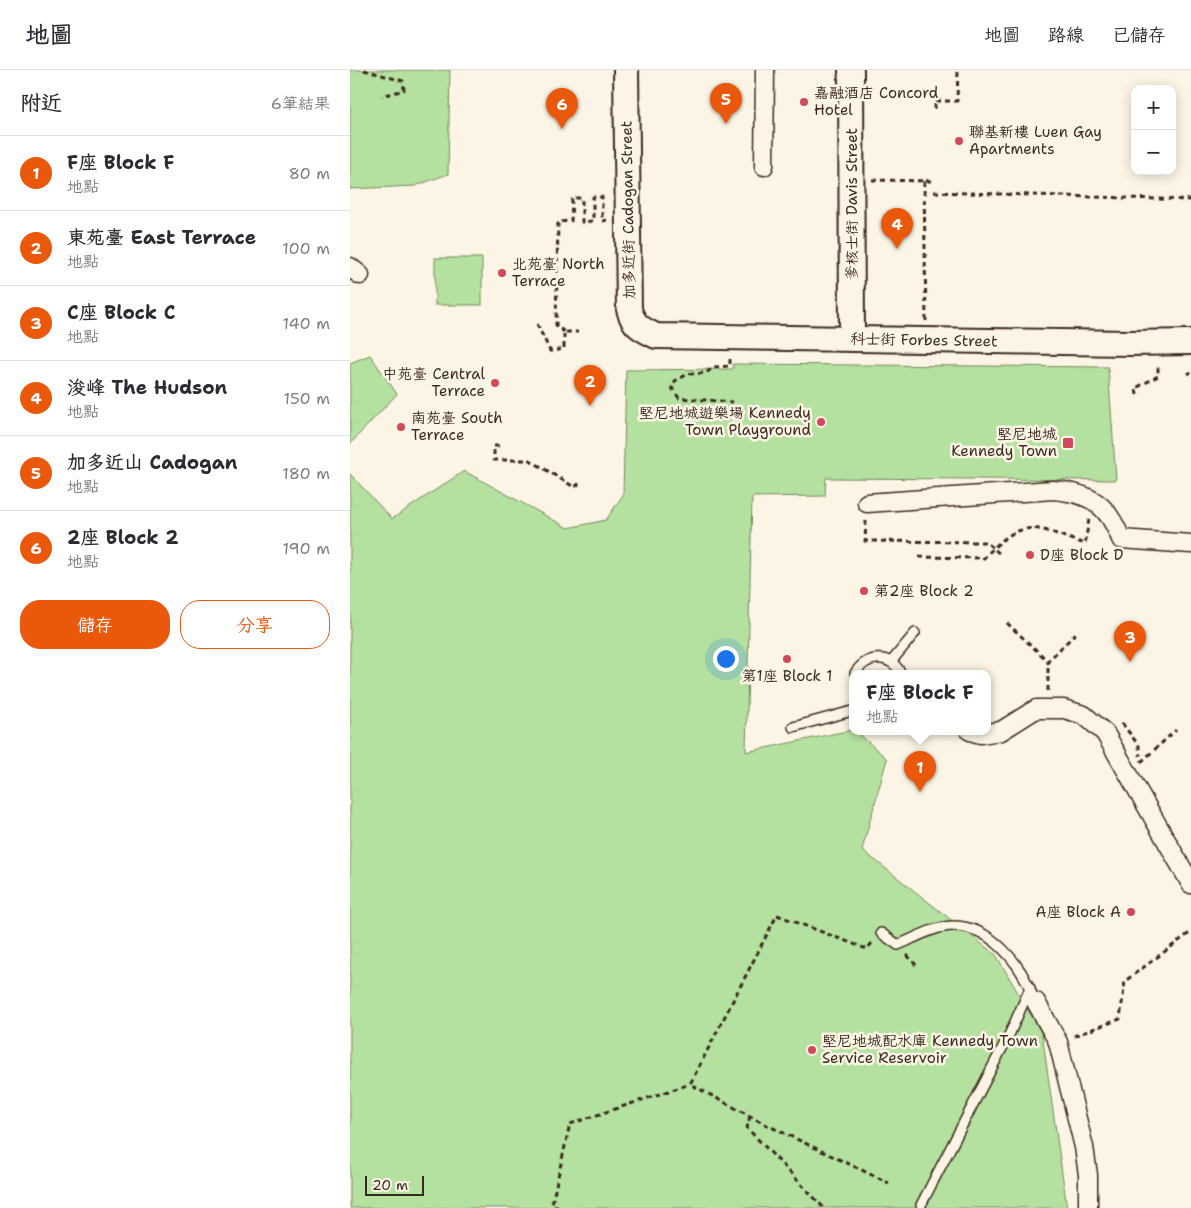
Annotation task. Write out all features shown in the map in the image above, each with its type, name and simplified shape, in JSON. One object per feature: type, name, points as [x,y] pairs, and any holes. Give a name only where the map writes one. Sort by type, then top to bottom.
[{"type":"main road","name":"加多近街 Cadogan Street","points":[[626,70],[629,309],[633,323],[656,336]]},
{"type":"main road","name":"爹核士街 Davis Street","points":[[851,70],[852,339]]},
{"type":"main road","name":"科士街 Forbes Street","points":[[656,336],[1185,344]]},
{"type":"street","points":[[764,166],[765,70]]},
{"type":"street","points":[[867,503],[1054,490],[1069,492],[1092,499],[1104,508],[1114,521],[1121,540],[1191,544]]},
{"type":"street","points":[[991,732],[1002,731],[1036,709],[1064,709],[1084,715],[1105,734],[1191,884]]},
{"type":"street","points":[[1033,995],[1058,1042],[1084,1147],[1088,1175],[1088,1208]]},
{"type":"lane","points":[[891,662],[915,634]]},
{"type":"lane","points":[[857,670],[866,661],[875,658],[891,662],[898,670]]},
{"type":"lane","points":[[794,727],[849,712]]},
{"type":"lane","points":[[881,933],[898,945],[943,927],[964,927],[975,931],[1009,955],[1033,995],[1010,1033],[921,1205]]},
{"type":"path","points":[[364,70],[403,81],[404,90],[382,96]]},
{"type":"path","points":[[935,109],[935,101],[958,101],[958,70]]},
{"type":"path","points":[[867,180],[934,182]]},
{"type":"path","points":[[918,323],[926,324],[924,181]]},
{"type":"path","points":[[934,192],[1191,200]]},
{"type":"path","points":[[578,332],[564,332],[556,325],[558,222],[571,221],[572,198],[582,198],[582,222],[593,221],[593,197],[602,197],[602,221]]},
{"type":"path","points":[[537,324],[550,351],[564,350],[564,332]]},
{"type":"path","points":[[1136,395],[1136,388],[1158,376],[1158,364]]},
{"type":"path","points":[[725,367],[714,367],[706,373],[688,374],[675,382],[672,388],[680,398],[733,402]]},
{"type":"path","points":[[499,446],[494,446],[494,460],[530,460],[574,487],[578,485],[578,480]]},
{"type":"path","points":[[919,557],[984,558],[1005,537],[1024,528],[1044,531],[1085,544]]},
{"type":"path","points":[[865,541],[986,542],[1000,554]]},
{"type":"path","points":[[1007,623],[1048,661]]},
{"type":"path","points":[[1048,693],[1048,661],[1076,633]]},
{"type":"path","points":[[1141,762],[1176,730]]},
{"type":"path","points":[[559,1208],[552,1203],[570,1124],[690,1084],[777,915],[867,949]]},
{"type":"path","points":[[1058,1042],[1120,1019],[1125,980],[1191,932]]},
{"type":"path","points":[[690,1084],[750,1116],[889,1183]]},
{"type":"path","points":[[750,1116],[747,1128],[824,1208]]},
{"type":"green space","points":[[350,70],[450,70],[448,174],[415,186],[350,189]]},
{"type":"green space","points":[[435,258],[482,258],[482,305],[435,305]]},
{"type":"green space","points":[[370,355],[397,394],[350,444],[350,363]]},
{"type":"green space","points":[[733,364],[1108,367],[1116,480],[826,478],[825,496],[752,497],[746,752],[849,731],[849,735],[860,735],[887,759],[862,850],[996,955],[1042,1034],[1067,1208],[350,1208],[350,474],[392,519],[464,471],[568,528],[606,520],[623,495],[626,370],[733,369]]},
{"type":"place","name":"嘉融酒店 Concord Hotel","points":[[804,102]]},
{"type":"place","name":"加多近山 Cadogan","points":[[726,124]]},
{"type":"place","name":"2座 Block 2","points":[[562,129]]},
{"type":"place","name":"聯基新樓 Luen Gay Apartments","points":[[959,141]]},
{"type":"place","name":"浚峰 The Hudson","points":[[897,249]]},
{"type":"place","name":"北苑臺 North Terrace","points":[[502,273]]},
{"type":"place","name":"中苑臺 Central Terrace","points":[[495,383]]},
{"type":"place","name":"東苑臺 East Terrace","points":[[590,406]]},
{"type":"place","name":"堅尼地城遊樂場 Kennedy Town Playground","points":[[821,422]]},
{"type":"place","name":"南苑臺 South Terrace","points":[[401,427]]},
{"type":"place","name":"堅尼地城 Kennedy Town","points":[[1068,443]]},
{"type":"place","name":"D座 Block D","points":[[1030,555]]},
{"type":"place","name":"第2座 Block 2","points":[[864,591]]},
{"type":"place","name":"第1座 Block 1","points":[[787,659]]},
{"type":"place","name":"C座 Block C","points":[[1130,662]]},
{"type":"place","name":"F座 Block F","points":[[920,792]]},
{"type":"place","name":"A座 Block A","points":[[1131,912]]},
{"type":"place","name":"堅尼地城配水庫 Kennedy Town Service Reservoir","points":[[812,1050]]}]
